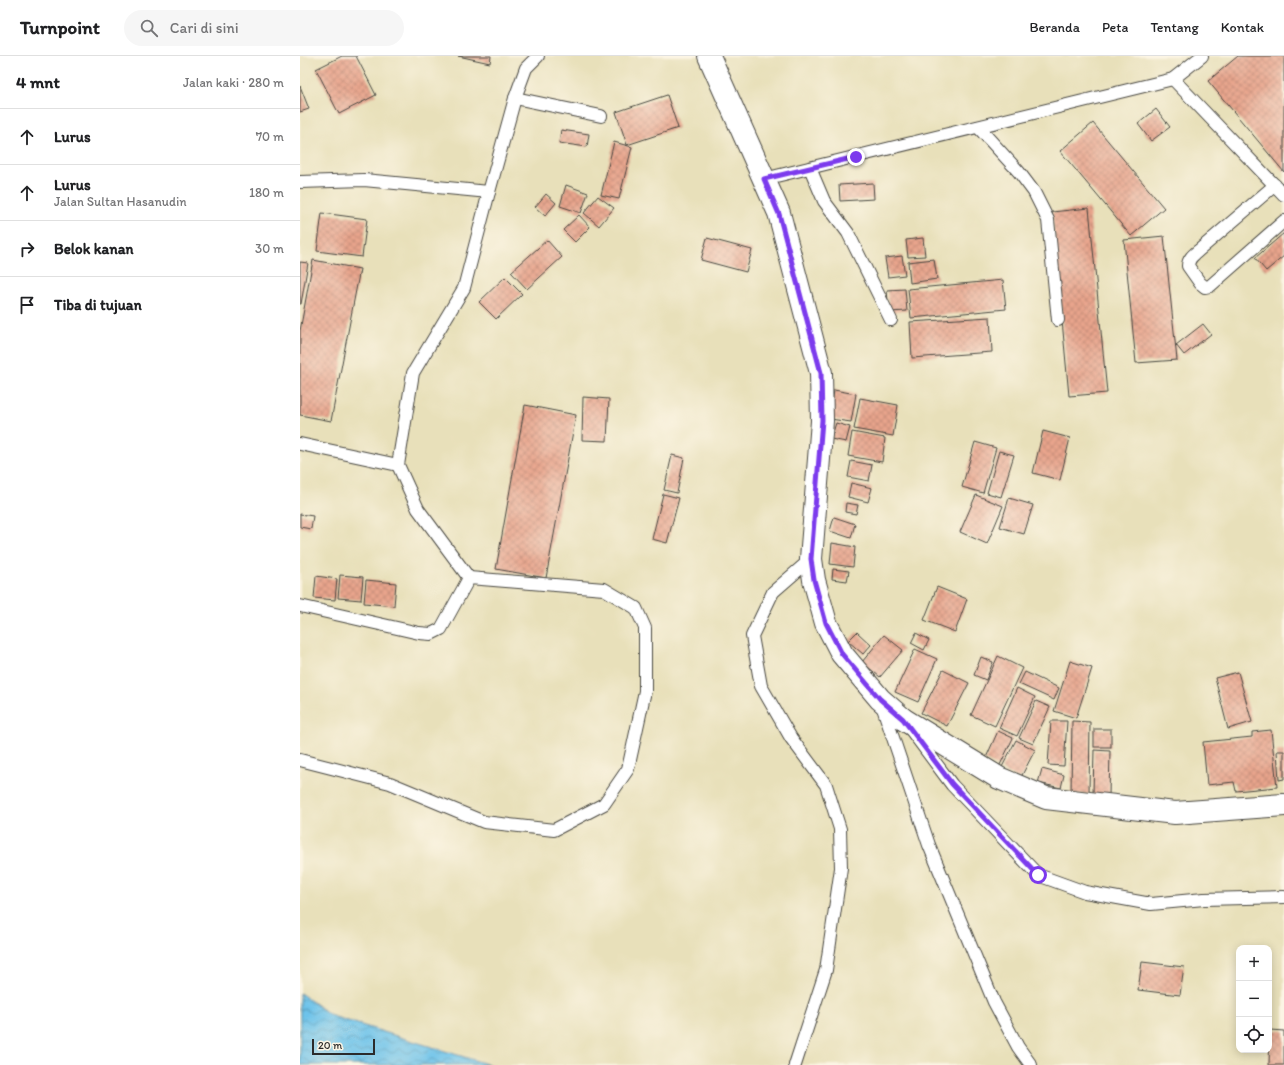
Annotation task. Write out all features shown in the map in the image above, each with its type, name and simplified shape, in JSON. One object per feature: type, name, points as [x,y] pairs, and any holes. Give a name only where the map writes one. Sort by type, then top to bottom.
[{"type":"main road","points":[[709,56],[779,214],[821,373],[822,420],[811,559],[814,580],[826,623],[842,654],[880,699],[903,719],[999,778],[1046,798],[1176,813],[1284,805]]},
{"type":"lane","points":[[300,760],[390,782],[484,822],[554,830],[604,804],[628,769],[645,691],[645,628],[636,608],[604,589],[469,578],[418,509],[398,465],[413,373],[464,288],[488,192],[515,98],[526,68],[538,56]]},
{"type":"lane","points":[[764,179],[1173,79],[1202,56]]},
{"type":"lane","points":[[1173,79],[1284,194]]},
{"type":"lane","points":[[515,98],[601,116]]},
{"type":"lane","points":[[978,127],[1019,172],[1034,192],[1048,220],[1058,320]]},
{"type":"lane","points":[[810,168],[824,201],[848,233],[891,320]]},
{"type":"lane","points":[[300,182],[364,180],[488,192]]},
{"type":"lane","points":[[1275,185],[1198,251],[1188,262],[1188,266],[1200,283],[1205,287],[1210,286],[1284,221]]},
{"type":"lane","points":[[300,444],[398,465]]},
{"type":"lane","points":[[795,1065],[826,970],[840,868],[840,829],[826,785],[791,738],[761,686],[752,636],[773,592],[811,559]]},
{"type":"lane","points":[[300,606],[419,633],[431,634],[441,629],[469,578]]},
{"type":"lane","points":[[880,699],[928,845],[994,1002],[1018,1047],[1031,1065]]},
{"type":"lane","points":[[903,719],[952,784],[1038,875],[1085,892],[1151,904],[1204,899],[1284,897]]},
{"type":"water","points":[[300,993],[332,1016],[490,1065],[300,1065]]},
{"type":"building","points":[[342,56],[356,56],[376,95],[339,114],[316,69]]},
{"type":"building","points":[[458,56],[491,56],[490,63]]},
{"type":"building","points":[[1238,56],[1284,56],[1284,172],[1208,81]]},
{"type":"building","points":[[300,86],[309,109],[300,112]]},
{"type":"building","points":[[667,95],[678,128],[627,145],[616,112]]},
{"type":"building","points":[[1156,109],[1170,127],[1151,141],[1138,124]]},
{"type":"building","points":[[1093,123],[1164,208],[1131,236],[1060,151]]},
{"type":"building","points":[[561,130],[589,134],[587,147],[559,143]]},
{"type":"building","points":[[614,142],[632,147],[619,199],[601,195]]},
{"type":"building","points":[[873,183],[874,199],[840,201],[839,185]]},
{"type":"building","points":[[566,185],[588,193],[581,213],[560,206]]},
{"type":"building","points":[[546,194],[556,203],[545,216],[535,207]]},
{"type":"building","points":[[598,196],[614,208],[599,226],[584,213]]},
{"type":"building","points":[[1089,208],[1107,393],[1069,396],[1052,212]]},
{"type":"building","points":[[322,213],[367,219],[362,257],[317,251]]},
{"type":"building","points":[[579,215],[590,227],[575,242],[563,230]]},
{"type":"building","points":[[1284,233],[1284,256],[1266,271],[1255,258]]},
{"type":"building","points":[[1164,236],[1177,360],[1136,363],[1124,240]]},
{"type":"building","points":[[707,238],[752,250],[746,272],[701,260]]},
{"type":"building","points":[[923,238],[925,256],[908,257],[906,240]]},
{"type":"building","points":[[547,240],[562,257],[527,289],[511,272]]},
{"type":"building","points":[[902,256],[905,275],[888,277],[885,258]]},
{"type":"building","points":[[934,259],[937,279],[910,283],[908,262]]},
{"type":"building","points":[[313,260],[360,269],[331,421],[300,415],[300,331]]},
{"type":"building","points":[[300,262],[308,263],[301,304],[300,304]]},
{"type":"building","points":[[505,277],[522,294],[496,319],[479,302]]},
{"type":"building","points":[[1003,280],[1006,309],[911,318],[908,289]]},
{"type":"building","points":[[905,289],[907,311],[889,312],[887,290]]},
{"type":"building","points":[[990,317],[992,352],[912,358],[910,322]]},
{"type":"building","points":[[1203,324],[1211,334],[1184,355],[1176,345]]},
{"type":"building","points":[[834,390],[856,394],[851,422],[830,419]]},
{"type":"building","points":[[583,397],[609,399],[607,441],[582,440]]},
{"type":"building","points":[[860,398],[898,405],[893,436],[854,429]]},
{"type":"building","points":[[525,405],[576,415],[546,578],[496,569]]},
{"type":"building","points":[[836,423],[850,427],[846,442],[831,439]]},
{"type":"building","points":[[1043,431],[1070,438],[1060,480],[1033,473]]},
{"type":"building","points":[[852,432],[885,438],[882,462],[848,456]]},
{"type":"building","points":[[975,442],[996,448],[983,493],[962,487]]},
{"type":"building","points":[[999,451],[1014,455],[1001,497],[987,493]]},
{"type":"building","points":[[672,455],[684,458],[677,493],[664,490]]},
{"type":"building","points":[[851,461],[872,465],[869,481],[848,477]]},
{"type":"building","points":[[851,483],[872,488],[868,502],[848,497]]},
{"type":"building","points":[[663,494],[679,498],[667,543],[652,539]]},
{"type":"building","points":[[976,495],[1003,506],[987,544],[960,532]]},
{"type":"building","points":[[1009,498],[1033,505],[1024,534],[1000,527]]},
{"type":"building","points":[[846,503],[858,505],[856,514],[845,512]]},
{"type":"building","points":[[300,514],[313,516],[311,529],[300,527]]},
{"type":"building","points":[[834,517],[855,524],[851,538],[830,531]]},
{"type":"building","points":[[832,543],[855,547],[853,567],[830,564]]},
{"type":"building","points":[[833,569],[849,571],[847,581],[832,579]]},
{"type":"building","points":[[340,575],[363,577],[361,600],[338,598]]},
{"type":"building","points":[[316,576],[337,579],[335,600],[314,598]]},
{"type":"building","points":[[366,580],[396,583],[394,606],[364,603]]},
{"type":"building","points":[[937,587],[967,599],[955,632],[924,620]]},
{"type":"building","points":[[857,632],[871,645],[863,654],[848,641]]},
{"type":"building","points":[[916,633],[929,640],[924,650],[911,643]]},
{"type":"building","points":[[884,635],[903,650],[880,677],[862,662]]},
{"type":"building","points":[[915,649],[937,659],[918,702],[895,692]]},
{"type":"building","points":[[998,656],[1022,668],[995,726],[971,715]]},
{"type":"building","points":[[981,657],[993,662],[986,680],[974,675]]},
{"type":"building","points":[[1070,661],[1092,668],[1076,718],[1054,711]]},
{"type":"building","points":[[943,670],[969,683],[947,726],[921,713]]},
{"type":"building","points":[[1025,672],[1059,688],[1054,700],[1019,684]]},
{"type":"building","points":[[1238,672],[1252,722],[1228,729],[1215,678]]},
{"type":"building","points":[[1017,688],[1035,697],[1017,736],[999,728]]},
{"type":"building","points":[[1036,701],[1050,707],[1033,744],[1019,738]]},
{"type":"building","points":[[1051,721],[1067,721],[1064,766],[1048,765]]},
{"type":"building","points":[[1072,721],[1090,722],[1089,794],[1071,794]]},
{"type":"building","points":[[1094,729],[1111,729],[1111,747],[1094,747]]},
{"type":"building","points":[[1271,730],[1277,787],[1236,791],[1234,782],[1207,785],[1203,742],[1252,737],[1252,732]]},
{"type":"building","points":[[998,731],[1013,738],[999,767],[985,760]]},
{"type":"building","points":[[1016,740],[1035,750],[1020,779],[1001,769]]},
{"type":"building","points":[[1094,750],[1110,751],[1109,796],[1093,795]]},
{"type":"building","points":[[1277,751],[1284,751],[1284,779],[1279,780]]},
{"type":"building","points":[[1042,769],[1064,775],[1061,788],[1038,783]]},
{"type":"building","points":[[1142,962],[1184,967],[1180,995],[1138,990]]},
{"type":"building","points":[[1272,1030],[1284,1031],[1284,1065],[1269,1065],[1269,1053],[1272,1053]]},
{"type":"route","points":[[856,157],[764,179],[779,214],[821,373],[822,420],[811,559],[814,580],[826,623],[842,654],[880,699],[903,719],[952,784],[1038,875]]}]
